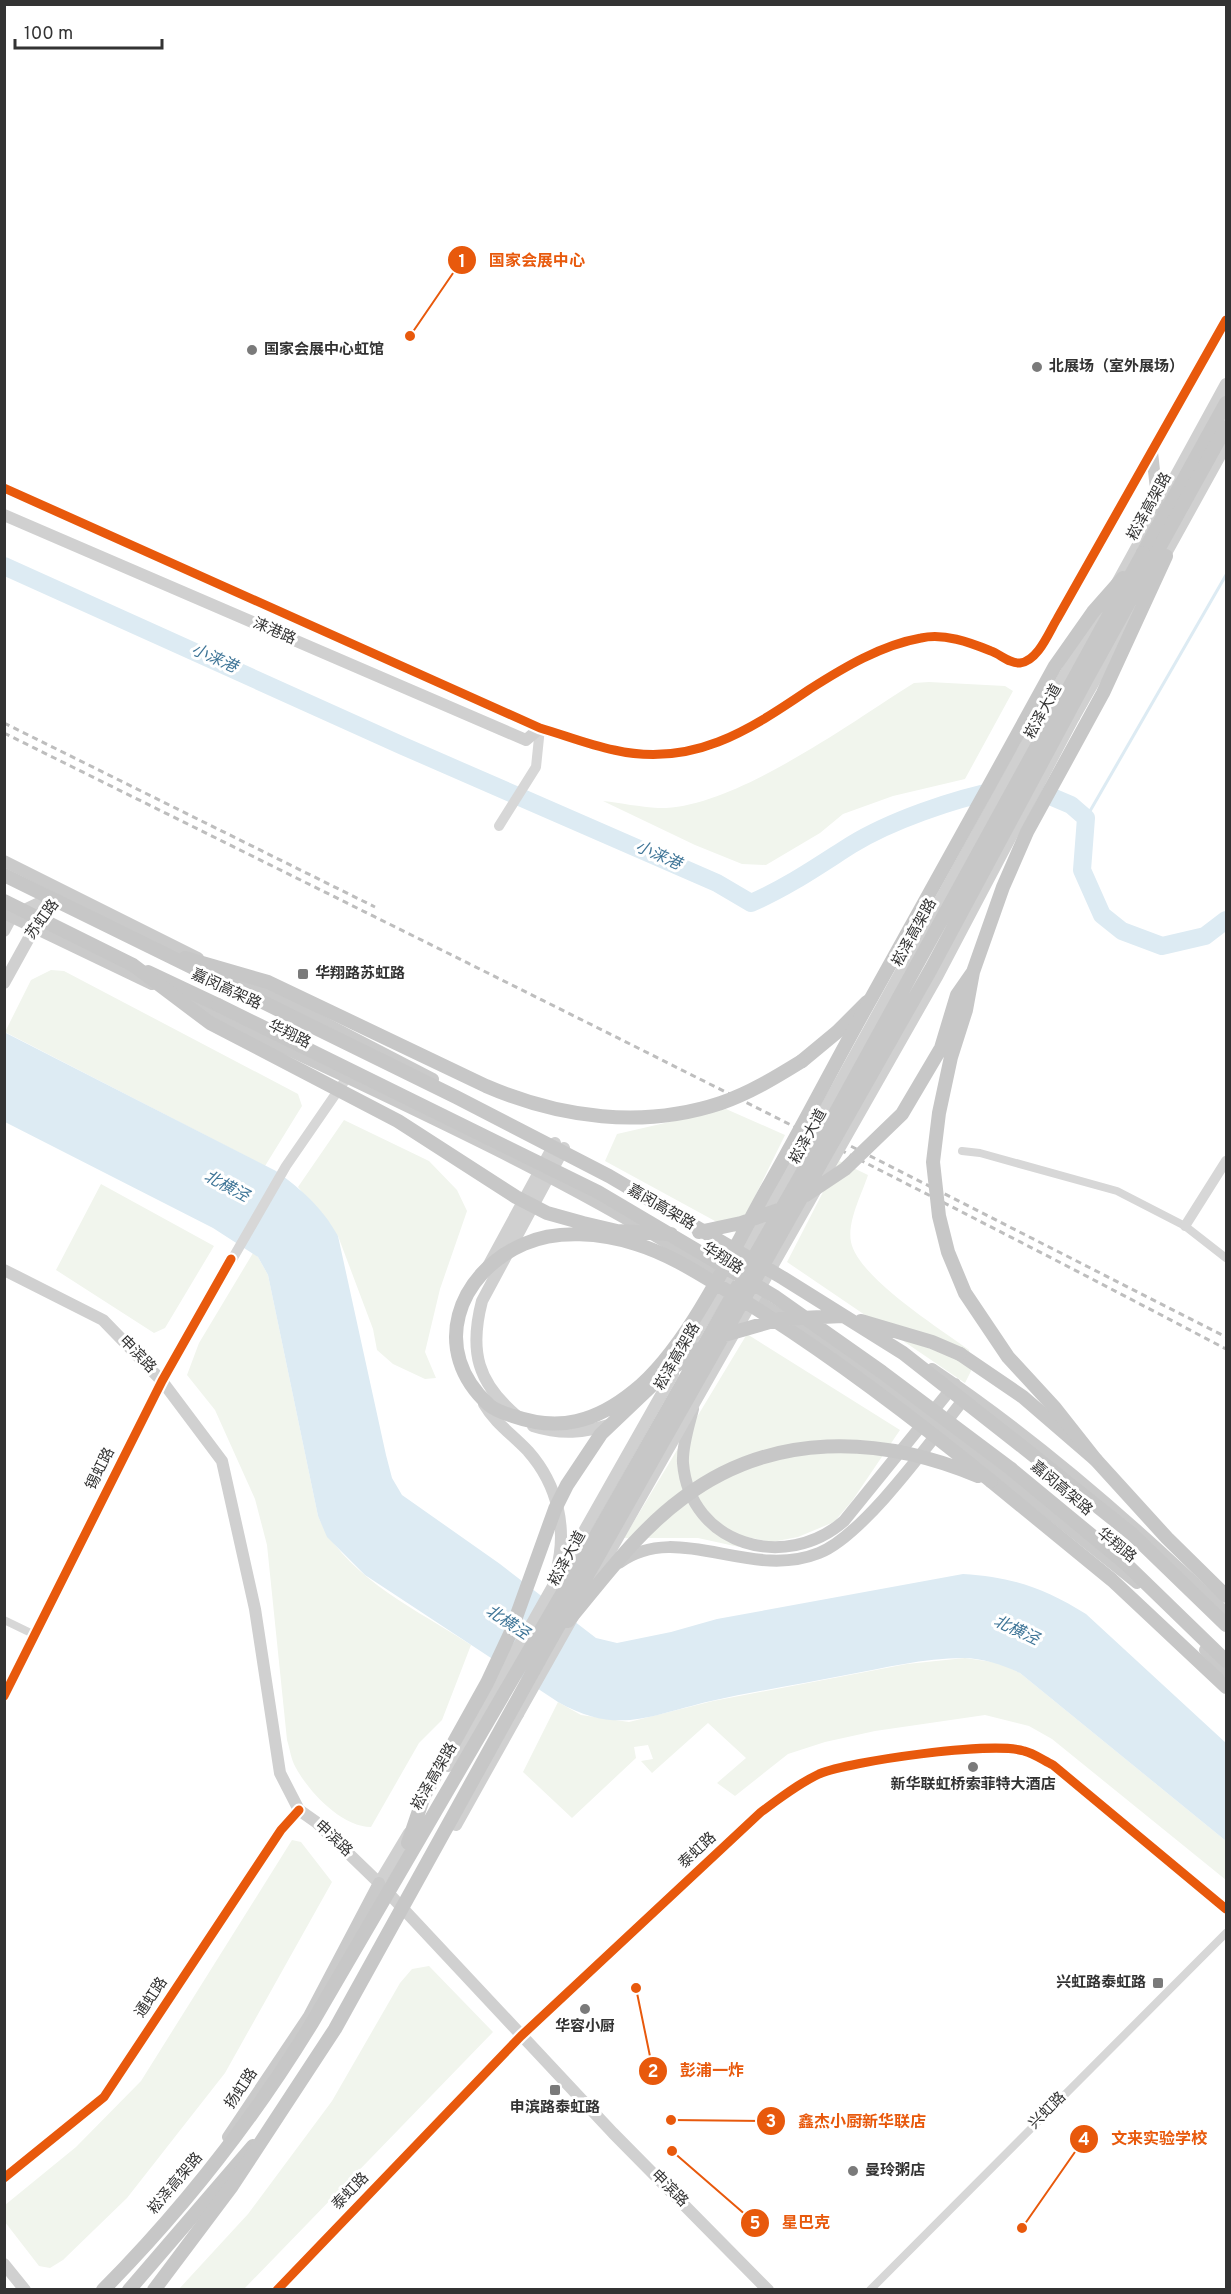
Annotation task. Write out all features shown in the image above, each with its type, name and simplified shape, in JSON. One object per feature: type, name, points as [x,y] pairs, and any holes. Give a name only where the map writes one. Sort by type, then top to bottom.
[{"type":"highway","name":"崧泽高架路","points":[[103,2289],[199,2183],[276,2081],[590,1546],[808,1163],[1227,403]]},
{"type":"highway","name":"崧泽高架路","points":[[129,2289],[271,2126],[335,2029],[546,1647],[931,969],[1085,682],[1227,427]]},
{"type":"highway","points":[[1227,427],[1103,693],[1027,832],[1003,887],[973,972],[939,1113],[933,1162],[939,1216],[948,1252],[964,1293],[987,1330],[1096,1460],[1167,1538],[1227,1596]]},
{"type":"highway","points":[[1143,553],[1093,612],[1055,666],[787,1154],[740,1236],[717,1278],[711,1288],[688,1330],[637,1389],[612,1407],[584,1420],[557,1425],[527,1421],[493,1409],[473,1388],[459,1361],[456,1332],[464,1299],[478,1274],[501,1254],[531,1240],[567,1235],[598,1235],[635,1244],[698,1273],[707,1279],[716,1284],[725,1290],[761,1311],[836,1362],[991,1481],[1112,1580],[1227,1688]]},
{"type":"highway","name":"嘉闵高架路","points":[[4,875],[456,1097],[609,1176],[793,1284],[903,1353],[1015,1440],[1132,1534],[1227,1625]]},
{"type":"highway","name":"嘉闵高架路","points":[[4,901],[374,1079],[598,1192],[774,1296],[882,1372],[1010,1468],[1125,1563],[1227,1661]]},
{"type":"highway","points":[[145,946],[268,982],[518,1100],[556,1111],[597,1118],[676,1113],[721,1103],[765,1084],[811,1054],[837,1032],[872,996]]},
{"type":"highway","points":[[133,965],[210,1023],[398,1121],[516,1197],[547,1213],[583,1223],[650,1235],[704,1231],[741,1223],[784,1208],[845,1168],[902,1114],[941,1048],[957,995],[973,972]]},
{"type":"highway","points":[[399,1870],[424,1796],[487,1683],[526,1594],[555,1509],[581,1462],[601,1434],[632,1403],[663,1375],[719,1337],[780,1319],[843,1316],[932,1342],[960,1354],[995,1376],[1096,1460]]},
{"type":"highway","points":[[546,1647],[627,1551],[658,1519],[684,1497],[714,1479],[761,1458],[824,1445],[891,1448],[948,1463],[991,1481]]},
{"type":"highway","points":[[154,2289],[232,2186],[271,2126]]},
{"type":"main road","name":"崧泽大道","points":[[379,1883],[551,1591],[805,1146],[1227,384]]},
{"type":"main road","name":"崧泽大道","points":[[407,1912],[938,975],[1074,717],[1227,445]]},
{"type":"main road","points":[[1152,452],[1158,508]]},
{"type":"main road","name":"涞港路","points":[[4,515],[526,741],[540,728]]},
{"type":"main road","name":"华翔路","points":[[4,861],[315,1016],[560,1146],[785,1272],[955,1384],[1031,1440],[1138,1530],[1227,1613]]},
{"type":"main road","name":"苏虹路","points":[[4,931],[8,915],[64,891]]},
{"type":"main road","name":"苏虹路","points":[[4,983],[35,927],[64,891]]},
{"type":"main road","name":"华翔路","points":[[8,915],[544,1175],[677,1248],[929,1416],[1130,1577],[1227,1671]]},
{"type":"main road","points":[[551,1591],[561,1552],[561,1521],[555,1494],[528,1451],[487,1410],[466,1371],[461,1336],[471,1297],[560,1146]]},
{"type":"main road","points":[[544,1175],[482,1301],[475,1328],[479,1366],[489,1386],[504,1405],[526,1424],[567,1433],[589,1431],[621,1421],[673,1374]]},
{"type":"main road","name":"申滨路","points":[[4,1270],[103,1320],[162,1381],[222,1461],[255,1609],[280,1773],[299,1810],[316,1822],[379,1883],[521,2036],[768,2289]]},
{"type":"main road","points":[[694,1406],[683,1462],[687,1483],[710,1521],[748,1545],[772,1549],[792,1548],[831,1533],[844,1521],[955,1384]]},
{"type":"main road","points":[[593,1581],[625,1558],[662,1546],[784,1563],[822,1552],[865,1520],[968,1394]]},
{"type":"main road","name":"扬虹路","points":[[98,2289],[138,2250],[224,2142],[309,2016],[379,1883]]},
{"type":"main road","points":[[148,2289],[195,2235],[313,2066],[407,1912]]},
{"type":"main road","points":[[4,2264],[25,2289]]},
{"type":"street","points":[[4,488],[540,728],[612,750],[670,755],[711,746],[744,731],[855,662],[921,638],[947,637],[1021,663],[1042,645],[1227,320]]},
{"type":"street","points":[[499,826],[536,767],[540,728]]},
{"type":"street","name":"锡虹路","points":[[4,1696],[162,1381],[286,1166],[346,1079]]},
{"type":"street","points":[[962,1151],[980,1153],[1117,1191],[1185,1226],[1227,1258]]},
{"type":"street","points":[[1185,1226],[1227,1161]]},
{"type":"street","points":[[4,1620],[35,1635]]},
{"type":"street","name":"泰虹路","points":[[277,2289],[521,2036],[761,1812],[791,1790],[820,1774],[851,1765],[967,1749],[997,1747],[1024,1751],[1053,1765],[1227,1909]]},
{"type":"street","name":"通虹路","points":[[4,2178],[104,2097],[281,1830],[299,1810]]},
{"type":"street","name":"兴虹路","points":[[870,2289],[1227,1933]]},
{"type":"shaded area","points":[[914,683],[1005,686],[1013,691],[965,779],[893,796],[843,814],[820,833],[766,865],[742,864],[695,845],[603,801],[658,808],[688,805],[720,795],[790,761]]},
{"type":"shaded area","points":[[51,970],[64,971],[298,1094],[302,1106],[265,1166],[5,1032],[31,980]]},
{"type":"shaded area","points":[[726,1109],[785,1135],[737,1233],[605,1161],[617,1134]]},
{"type":"shaded area","points":[[344,1120],[429,1161],[457,1190],[467,1211],[440,1289],[425,1352],[436,1378],[425,1379],[393,1364],[377,1350],[373,1329],[338,1236],[298,1187]]},
{"type":"shaded area","points":[[839,1161],[868,1175],[851,1225],[851,1242],[857,1256],[868,1271],[901,1301],[969,1350],[971,1371],[965,1383],[787,1262]]},
{"type":"shaded area","points":[[101,1184],[214,1246],[165,1328],[154,1333],[56,1270]]},
{"type":"shaded area","points":[[253,1253],[258,1257],[268,1275],[318,1516],[330,1538],[345,1557],[384,1590],[471,1645],[442,1720],[419,1743],[371,1827],[349,1821],[338,1815],[309,1787],[293,1762],[287,1740],[267,1545],[255,1499],[215,1410],[187,1375],[199,1343]]},
{"type":"shaded area","points":[[747,1334],[900,1430],[852,1501],[834,1522],[798,1537],[772,1542],[747,1537],[739,1547],[698,1538],[624,1538]]},
{"type":"shaded area","points":[[965,1658],[1000,1663],[1020,1673],[1226,1841],[1226,1880],[1052,1739],[1029,1726],[985,1715],[875,1731],[825,1742],[788,1754],[735,1796],[717,1783],[746,1758],[708,1723],[652,1773],[641,1761],[653,1759],[648,1745],[634,1747],[636,1758],[572,1818],[523,1772],[558,1702],[581,1715],[629,1722],[713,1701],[907,1664]]},
{"type":"shaded area","points":[[292,1840],[301,1842],[332,1882],[225,2073],[127,2198],[63,2260],[50,2268],[39,2266],[5,2222],[5,2205],[76,2147],[141,2081]]},
{"type":"shaded area","points":[[429,1966],[493,2032],[244,2289],[179,2289],[248,2214],[332,2101],[400,1983],[412,1969]]},
{"type":"water","name":"北横泾","points":[[4,1032],[276,1171],[311,1200],[338,1236],[386,1455],[392,1478],[402,1495],[500,1564],[596,1638],[617,1643],[671,1632],[717,1619],[963,1574],[997,1578],[1027,1585],[1056,1597],[1086,1614],[1226,1743],[1226,1841],[1020,1673],[993,1662],[948,1658],[919,1662],[728,1697],[634,1720],[599,1718],[558,1702],[365,1575],[327,1537],[318,1516],[268,1275],[258,1257],[213,1228],[5,1122]]},
{"type":"waterway","name":"小涞港","points":[[4,566],[403,746],[717,883],[751,903],[790,883],[867,836],[903,819],[942,805],[999,790]]},
{"type":"waterway","points":[[1086,818],[1226,575]]},
{"type":"waterway","name":"小涞港","points":[[1031,788],[1071,805],[1086,818],[1082,870],[1102,915],[1122,931],[1162,946],[1205,936],[1226,920]]},
{"type":"railway","points":[[4,723],[375,907]]},
{"type":"railway","points":[[4,733],[770,1114],[1226,1349]]},
{"type":"railway","points":[[823,1132],[1226,1337]]},
{"type":"cycle path","points":[[4,488],[540,728],[614,750],[642,754],[669,754],[694,750],[741,732],[849,665],[906,641],[930,637],[956,639],[974,644],[1016,663],[1032,657],[1047,638],[1226,320]]},
{"type":"cycle path","points":[[4,1696],[162,1381],[231,1259]]},
{"type":"cycle path","points":[[277,2290],[521,2036],[761,1812],[819,1774],[889,1758],[953,1750],[1007,1749],[1027,1752],[1053,1765],[1226,1909]]},
{"type":"cycle path","points":[[4,2178],[104,2097],[281,1830],[299,1810]]},
{"type":"place","name":"国家会展中心","points":[[410,336]]},
{"type":"place","name":"国家会展中心虹馆","points":[[252,350]]},
{"type":"place","name":"北展场（室外展场）","points":[[1037,367]]},
{"type":"place","name":"华翔路苏虹路","points":[[303,974]]},
{"type":"place","name":"新华联虹桥索菲特大酒店","points":[[973,1767]]},
{"type":"place","name":"兴虹路泰虹路","points":[[1158,1983]]},
{"type":"place","name":"彭浦一炸","points":[[636,1988]]},
{"type":"place","name":"华容小厨","points":[[585,2009]]},
{"type":"place","name":"申滨路泰虹路","points":[[555,2090]]},
{"type":"place","name":"鑫杰小厨新华联店","points":[[671,2120]]},
{"type":"place","name":"星巴克","points":[[672,2151]]},
{"type":"place","name":"曼玲粥店","points":[[853,2171]]},
{"type":"place","name":"文来实验学校","points":[[1022,2228]]}]
